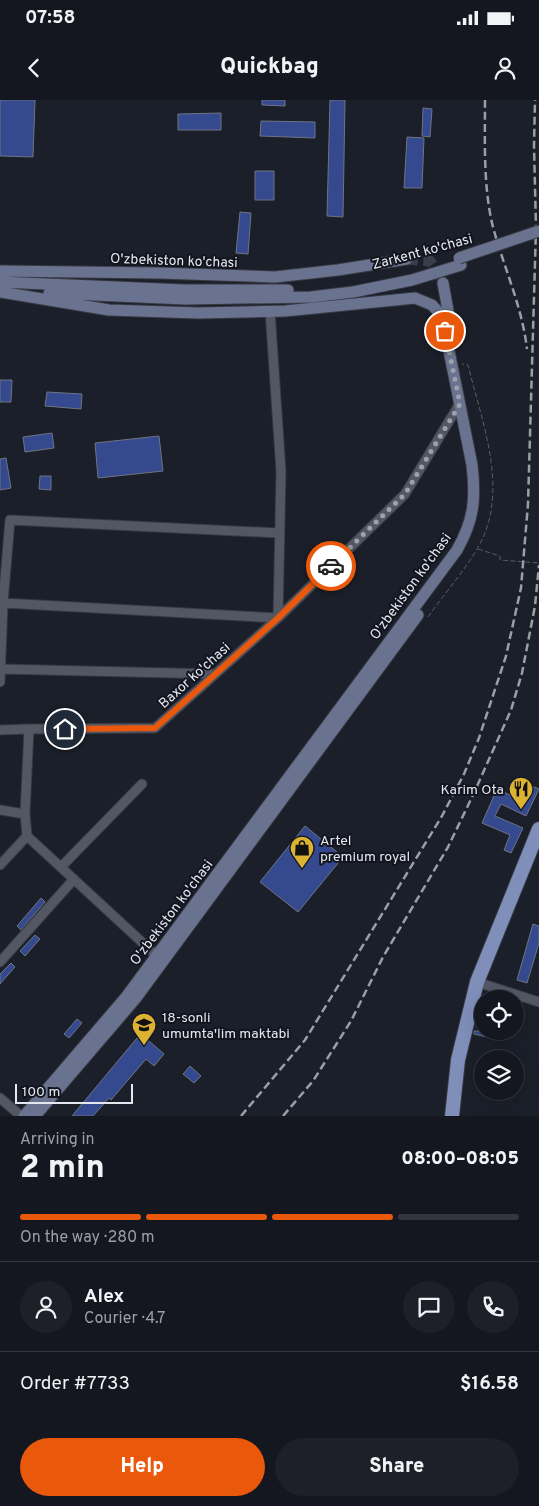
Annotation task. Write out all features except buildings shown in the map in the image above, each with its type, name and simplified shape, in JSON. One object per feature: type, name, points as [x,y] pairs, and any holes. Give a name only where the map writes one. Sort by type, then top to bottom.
[{"type":"main road","name":"Zarkent ko'chasi","points":[[310,294],[353,292],[412,280],[539,231]]},
{"type":"main road","name":"Zarkent ko'chasi","points":[[460,262],[539,239]]},
{"type":"main road","name":"O'zbekiston ko'chasi","points":[[0,271],[276,277],[338,270],[407,259]]},
{"type":"main road","points":[[28,283],[38,273]]},
{"type":"main road","name":"O'zbekiston ko'chasi","points":[[0,282],[310,294]]},
{"type":"main road","name":"O'zbekiston ko'chasi","points":[[35,1116],[145,986],[469,544],[480,509],[480,474],[457,365],[444,283]]},
{"type":"main road","name":"O'zbekiston ko'chasi","points":[[0,292],[185,299],[310,294]]},
{"type":"main road","name":"O'zbekiston ko'chasi","points":[[0,292],[109,310],[198,313],[270,311],[415,298],[425,301],[436,308],[442,316],[460,404],[474,487],[474,509],[462,541],[157,956],[117,1007],[22,1116]]},
{"type":"main road","points":[[452,1116],[460,1051],[477,982],[539,829]]},
{"type":"street","points":[[4,603],[278,618],[280,471],[270,311]]},
{"type":"street","name":"Baxor ko'chasi","points":[[0,730],[155,728],[278,618],[405,494],[460,404]]},
{"type":"street","points":[[0,682],[4,603],[2,588],[10,520],[279,533]]},
{"type":"street","points":[[0,669],[215,674]]},
{"type":"street","points":[[29,729],[25,814],[27,836],[157,956]]},
{"type":"street","points":[[61,867],[142,784]]},
{"type":"street","points":[[0,810],[25,814]]},
{"type":"street","points":[[0,865],[27,836]]},
{"type":"street","points":[[0,962],[74,879]]},
{"type":"street","points":[[477,982],[539,1002]]},
{"type":"street","points":[[0,1098],[22,1116]]},
{"type":"path","points":[[477,549],[500,556],[500,560],[539,563]]},
{"type":"tunnel","points":[[407,259],[430,261],[442,279]]},
{"type":"railway","points":[[485,100],[485,164],[490,212],[497,242],[521,318],[527,349]]},
{"type":"railway","points":[[241,1116],[305,1040],[442,816],[464,774],[479,738],[506,656],[521,588],[528,504],[536,228],[535,100]]},
{"type":"railway","points":[[283,1116],[313,1081],[351,1021],[383,957],[448,847],[474,793],[511,710],[522,673],[535,606],[539,565]]},
{"type":"way so far","points":[[331,566],[405,494],[460,404],[445,331]]},
{"type":"place","name":"Karim Ota","points":[[521,810]]},
{"type":"place","name":"Artel premium royal","points":[[302,869]]},
{"type":"place","name":"18-sonli umumta'lim maktabi","points":[[144,1046]]},
{"type":"route","points":[[65,729],[155,728],[278,618],[331,566]]}]
